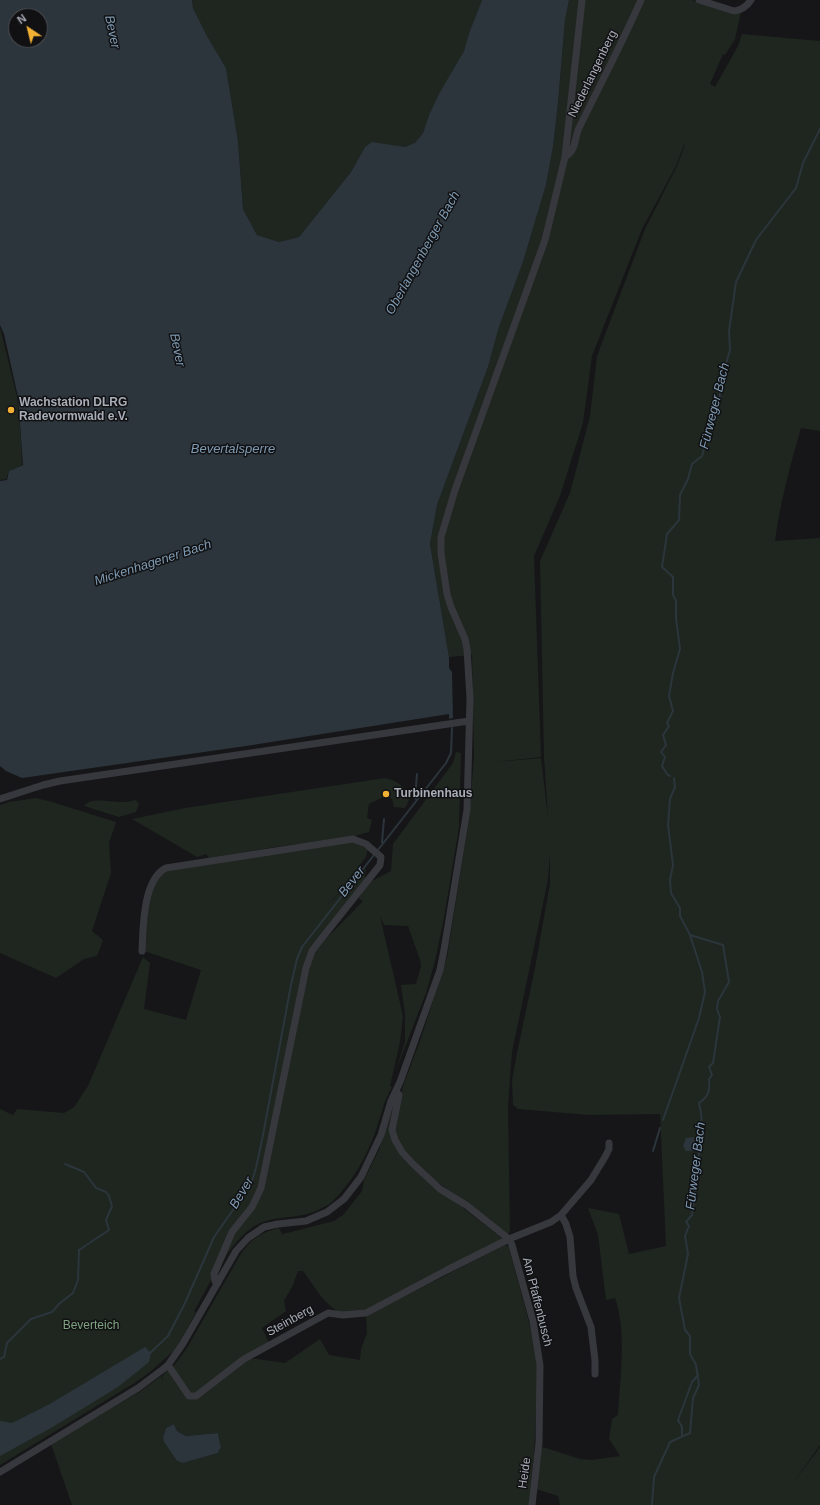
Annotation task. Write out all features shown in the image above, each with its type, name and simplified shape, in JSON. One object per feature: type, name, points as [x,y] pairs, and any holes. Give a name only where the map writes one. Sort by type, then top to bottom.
[{"type":"street","points":[[0,1472],[145,1383],[168,1365],[182,1345],[236,1251],[256,1232],[269,1226],[312,1219],[327,1212],[344,1199],[361,1177],[380,1135],[391,1101],[428,1003],[443,957],[465,827],[467,805],[469,671],[465,639],[447,594],[441,553],[441,537],[455,490],[545,240],[565,157],[582,0]]},
{"type":"street","name":"Niederlangenberg","points":[[565,157],[570,154],[573,149],[578,129],[617,54],[641,0]]},
{"type":"street","points":[[699,0],[734,11],[746,7],[751,0]]},
{"type":"street","points":[[0,799],[60,781],[469,721]]},
{"type":"street","points":[[142,951],[143,927],[148,894],[159,872],[166,868],[353,839],[362,842],[382,859],[380,865],[312,951],[306,968],[261,1188],[252,1208],[232,1232],[214,1274],[215,1281],[218,1283]]},
{"type":"street","points":[[396,1091],[399,1095],[392,1130],[395,1140],[402,1152],[440,1189],[466,1205],[509,1239],[551,1222],[561,1215],[595,1174],[607,1153],[609,1143]]},
{"type":"street","points":[[561,1215],[570,1237],[573,1276],[576,1288],[591,1326],[595,1374]]},
{"type":"street","name":"Steinberg","points":[[168,1365],[189,1396],[196,1396],[244,1359],[328,1313],[343,1315],[366,1313],[509,1239]]},
{"type":"street","name":"Am Pfaffenbusch","points":[[509,1239],[533,1321],[540,1365],[540,1443]]},
{"type":"street","name":"Heide","points":[[532,1505],[540,1443]]},
{"type":"green space","points":[[192,0],[482,0],[469,33],[464,51],[429,115],[423,133],[415,144],[405,147],[372,143],[365,147],[351,172],[299,237],[279,242],[257,235],[243,209],[238,141],[226,68],[207,36],[193,8]]},
{"type":"green space","points":[[569,0],[692,0],[711,7],[741,12],[735,39],[725,55],[723,54],[710,84],[715,87],[738,46],[742,34],[820,41],[820,431],[801,428],[786,484],[775,541],[820,538],[820,1445],[793,1483],[820,1447],[820,1505],[560,1505],[558,1496],[536,1489],[541,1451],[543,1447],[580,1459],[592,1460],[620,1456],[609,1439],[612,1419],[618,1415],[622,1356],[621,1326],[615,1298],[606,1300],[598,1235],[588,1208],[619,1214],[629,1254],[666,1246],[660,1114],[589,1115],[518,1109],[513,1105],[512,1080],[535,968],[550,883],[550,854],[548,880],[512,1052],[508,1106],[510,1232],[508,1234],[436,1181],[401,1148],[394,1130],[402,1089],[421,1038],[447,957],[469,819],[474,757],[472,655],[449,657],[430,544],[437,505],[488,367],[499,327],[523,262],[546,185],[553,147],[565,20]],"holes":[[[685,145],[677,166],[645,229],[597,356],[590,416],[570,493],[540,561],[544,757],[548,817],[541,758],[495,762],[541,757],[534,556],[560,496],[583,423],[592,356],[642,229],[676,166]]]},
{"type":"green space","points":[[0,327],[17,397],[22,465],[9,471],[6,479],[0,480]]},
{"type":"green space","points":[[456,752],[461,753],[459,827],[444,918],[435,961],[426,993],[395,1073],[405,1042],[405,1015],[401,985],[416,984],[421,966],[408,926],[384,925],[380,916],[403,1016],[400,1042],[390,1086],[392,1087],[372,1140],[358,1169],[346,1186],[328,1205],[308,1214],[266,1221],[254,1226],[244,1235],[233,1246],[215,1273],[194,1311],[196,1312],[176,1349],[151,1371],[136,1382],[0,1465],[0,1109],[13,1115],[17,1109],[64,1113],[74,1107],[88,1086],[143,957],[150,963],[144,1009],[186,1020],[201,970],[144,951],[149,899],[152,888],[162,872],[350,841],[368,849],[366,857],[339,893],[327,905],[366,869],[364,885],[391,871],[393,844],[453,763]],"holes":[[[363,887],[359,899],[363,901],[321,944],[315,953],[309,969],[294,1041],[312,951]]]},
{"type":"green space","points":[[385,778],[397,782],[406,791],[410,798],[405,808],[394,807],[390,797],[390,791],[383,790],[383,797],[369,804],[367,818],[372,820],[369,832],[355,836],[209,858],[206,854],[197,857],[132,819],[185,808]]},
{"type":"green space","points":[[36,798],[116,822],[109,843],[111,873],[92,931],[103,940],[97,956],[84,959],[56,978],[0,953],[0,805],[9,802]]},
{"type":"green space","points":[[136,800],[139,804],[136,812],[119,817],[84,806],[92,801],[128,802]]},
{"type":"green space","points":[[395,1104],[390,1129],[392,1140],[398,1151],[418,1173],[502,1238],[499,1242],[375,1305],[375,1309],[362,1314],[350,1315],[341,1313],[332,1307],[324,1300],[303,1271],[298,1271],[293,1285],[284,1301],[286,1311],[262,1328],[270,1345],[245,1359],[285,1363],[320,1339],[329,1355],[360,1360],[361,1349],[367,1333],[366,1316],[505,1245],[509,1247],[534,1341],[538,1371],[534,1453],[529,1505],[72,1505],[51,1444],[141,1391],[161,1376],[163,1381],[162,1376],[168,1370],[171,1372],[188,1397],[193,1399],[202,1395],[213,1383],[192,1394],[186,1389],[173,1367],[187,1348],[243,1251],[251,1242],[266,1232],[279,1228],[282,1234],[287,1233],[334,1221],[344,1214],[362,1191],[364,1180],[379,1150]],"holes":[[[174,1424],[177,1431],[186,1436],[218,1433],[221,1448],[218,1453],[183,1463],[177,1461],[164,1442],[163,1437],[166,1428]]]},
{"type":"water","name":"Bevertalsperre","points":[[0,0],[192,0],[193,8],[207,36],[226,68],[238,141],[243,209],[257,235],[279,242],[299,237],[351,172],[365,147],[372,142],[405,147],[415,143],[423,133],[429,115],[439,94],[464,51],[469,33],[482,0],[569,0],[565,20],[553,147],[546,185],[523,262],[499,327],[488,367],[437,505],[430,544],[449,657],[449,668],[452,672],[453,718],[449,719],[449,714],[246,746],[22,778],[6,771],[0,766],[0,481],[7,480],[9,471],[23,465],[18,397],[4,334],[0,325]]},
{"type":"water","points":[[693,1137],[698,1145],[697,1151],[686,1151],[683,1146],[686,1138]]},
{"type":"water","name":"Beverteich","points":[[145,1347],[151,1353],[149,1362],[118,1387],[51,1428],[0,1456],[0,1421],[12,1423],[48,1405]]},
{"type":"water","points":[[174,1424],[177,1431],[186,1436],[218,1433],[221,1448],[218,1453],[183,1463],[177,1461],[164,1442],[163,1437],[166,1428]]},
{"type":"waterway","name":"Fürweger Bach","points":[[670,776],[662,766],[665,757],[661,752],[666,745],[663,735],[669,726],[667,723],[673,711],[669,696],[673,673],[680,649],[676,618],[676,601],[673,595],[673,577],[662,567],[667,534],[679,520],[680,495],[688,479],[692,464],[702,456],[719,402],[722,377],[730,350],[729,331],[736,282],[756,240],[796,188],[803,163],[820,129]]},
{"type":"waterway","name":"Bever","points":[[149,1354],[168,1336],[185,1303],[214,1237],[251,1184],[263,1135],[291,985],[297,959],[302,947],[446,763],[451,753],[452,728]]},
{"type":"waterway","points":[[417,774],[415,798],[417,800]]},
{"type":"waterway","name":"Fürweger Bach","points":[[652,1505],[654,1477],[670,1442],[690,1433],[693,1398],[699,1385],[696,1365],[690,1354],[690,1336],[685,1330],[679,1298],[688,1254],[685,1236],[689,1226],[686,1222],[692,1215],[695,1194],[694,1165],[700,1152],[698,1131],[702,1117],[699,1103],[705,1098],[709,1090],[709,1079],[712,1075],[709,1067],[713,1063],[720,1017],[717,1009],[718,1001],[729,982],[723,945],[690,935],[680,916],[680,908],[671,893],[670,880],[673,865],[668,825],[670,799],[675,787],[674,778]]},
{"type":"waterway","name":"Bever","points":[[382,842],[384,819]]},
{"type":"waterway","points":[[663,1120],[699,1018],[705,992],[702,972],[690,935]]},
{"type":"waterway","points":[[653,1151],[660,1128]]},
{"type":"waterway","points":[[0,1359],[4,1357],[7,1343],[31,1319],[52,1312],[60,1303],[73,1293],[78,1280],[79,1250],[109,1230],[106,1220],[112,1206],[109,1196],[106,1192],[96,1188],[84,1172],[65,1164]]},
{"type":"waterway","points":[[682,1436],[682,1427],[678,1420],[692,1382],[698,1375]]},
{"type":"place","name":"Wachstation DLRG Radevormwald e.V.","points":[[11,410]]},
{"type":"place","name":"Turbinenhaus","points":[[386,794]]},
{"type":"water label","name":"Oberlangenberger Bach","points":[[423,253]]},
{"type":"water label","name":"Mickenhagener Bach","points":[[153,563]]}]
